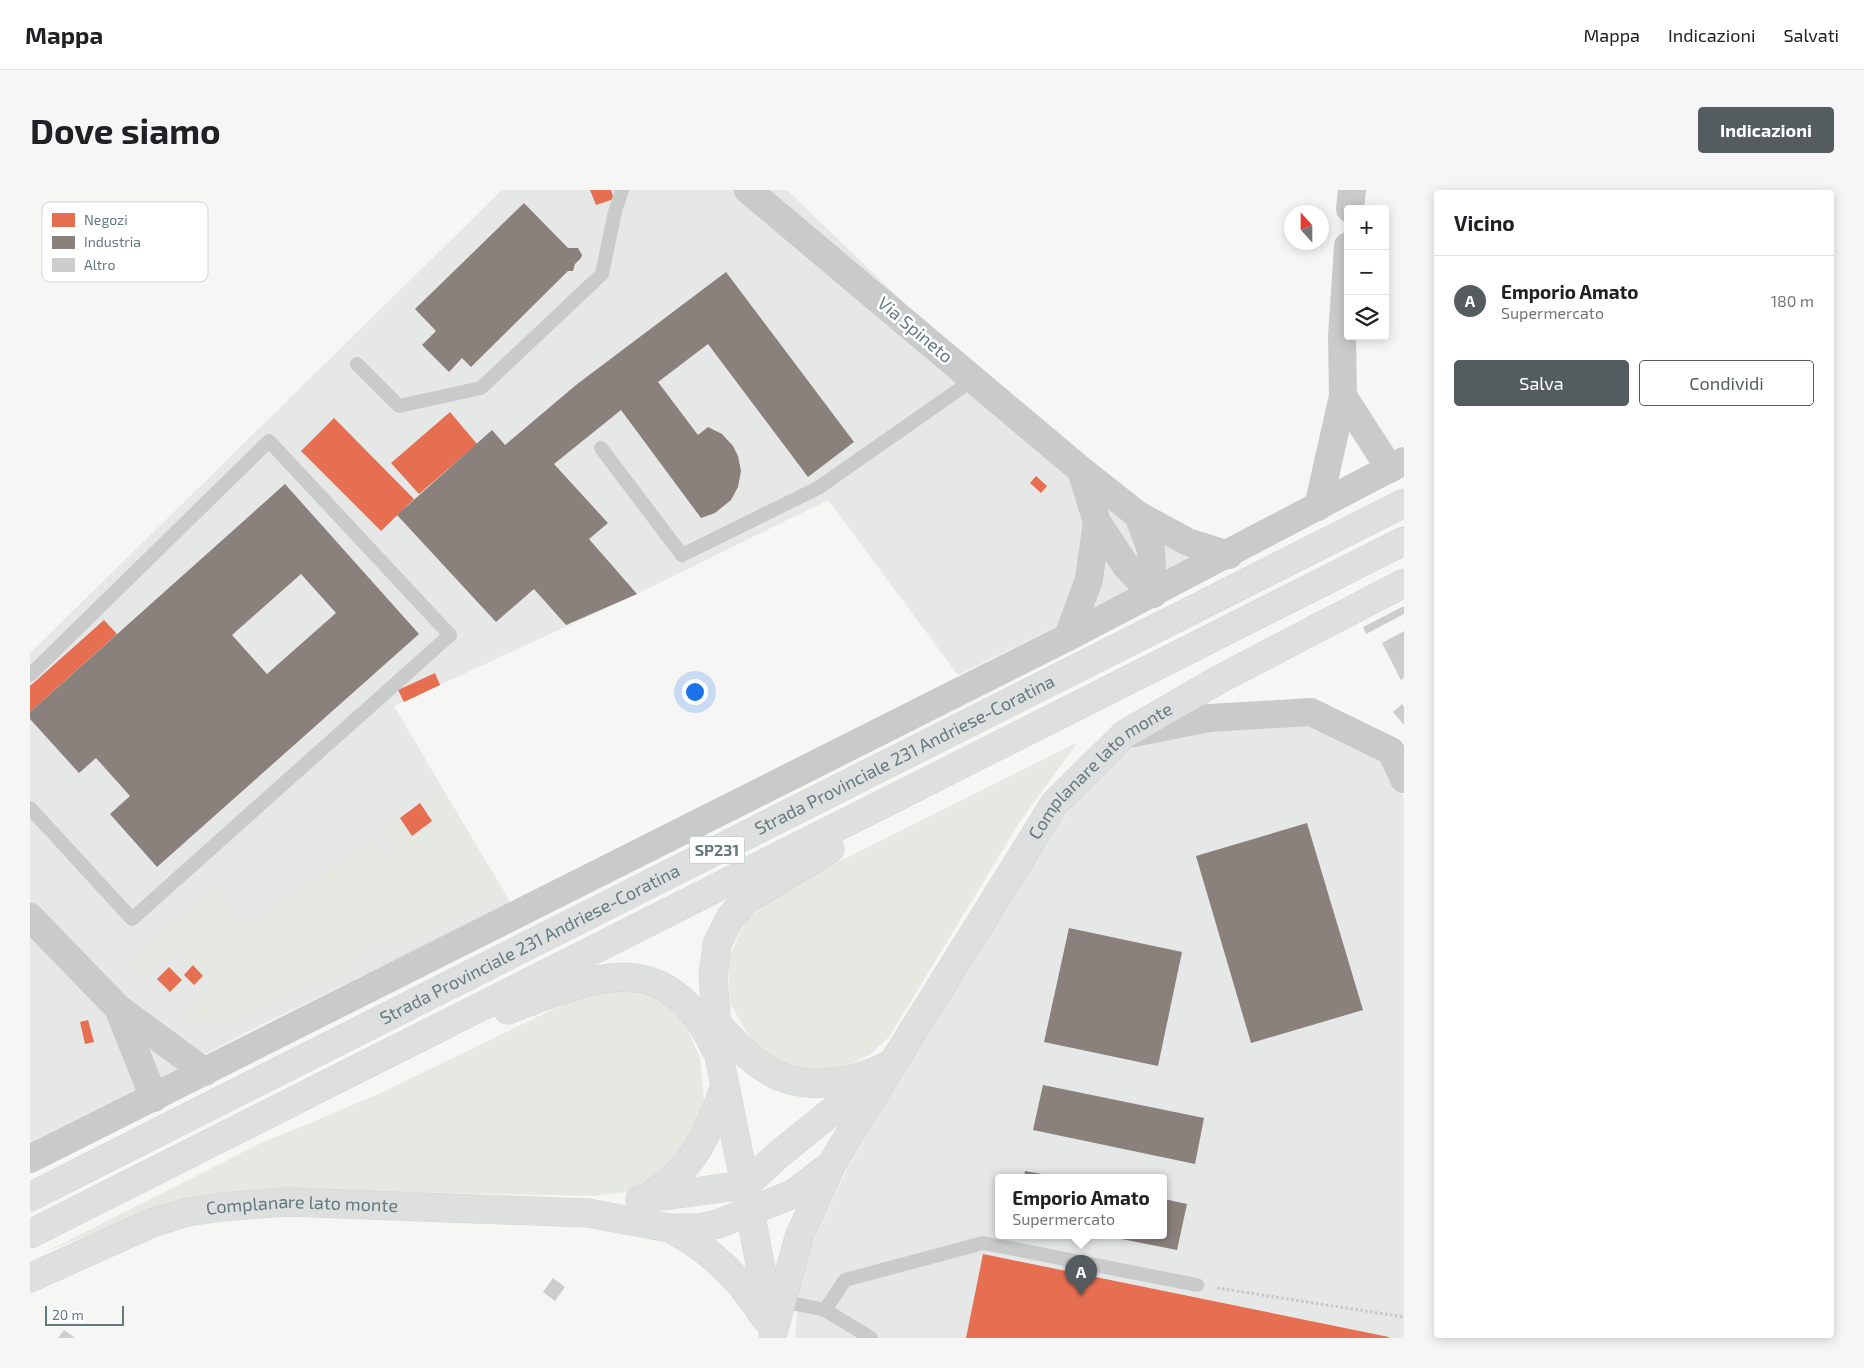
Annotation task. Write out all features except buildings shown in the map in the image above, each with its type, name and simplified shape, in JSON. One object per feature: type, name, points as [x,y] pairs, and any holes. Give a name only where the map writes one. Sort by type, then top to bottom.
[{"type":"main road","name":"Strada Provinciale 231 Andriese-Coratina","points":[[30,1197],[1404,503]]},
{"type":"main road","name":"Strada Provinciale 231 Andriese-Coratina","points":[[30,1234],[1404,541]]},
{"type":"main road","name":"Complanare lato monte","points":[[774,1336],[803,1226],[833,1162],[892,1062],[1055,803],[1125,734],[1220,679],[1404,583]]},
{"type":"main road","name":"SP231","points":[[745,1185],[719,1056],[713,975],[716,944],[730,918],[747,899],[1066,711]]},
{"type":"main road","name":"SP231","points":[[350,1071],[574,984],[611,976],[643,979],[672,992],[700,1021],[719,1056]]},
{"type":"main road","points":[[716,1023],[760,1065],[777,1075],[793,1080],[820,1083],[843,1081],[862,1076],[892,1062]]},
{"type":"main road","name":"Complanare lato monte","points":[[588,1213],[646,1198],[745,1185],[778,1155],[892,1062]]},
{"type":"main road","name":"SP231","points":[[646,1198],[674,1179],[691,1161],[706,1136],[724,1088]]},
{"type":"main road","name":"Complanare lato monte","points":[[30,1278],[152,1223],[187,1212],[221,1207],[286,1202],[588,1213],[669,1228],[709,1227],[798,1191],[819,1176],[833,1162]]},
{"type":"main road","points":[[745,1185],[774,1336]]},
{"type":"main road","name":"Complanare lato monte","points":[[669,1228],[709,1252],[733,1274],[750,1294],[774,1336]]},
{"type":"street","name":"Via Spineto","points":[[748,190],[1081,470],[1138,514],[1188,542],[1229,555]]},
{"type":"street","points":[[1350,205],[1352,190]]},
{"type":"street","points":[[1318,507],[1343,396],[1342,336],[1348,250]]},
{"type":"street","points":[[30,1159],[1153,594],[1397,465],[1343,396]]},
{"type":"street","points":[[1081,470],[1097,522],[1126,566],[1153,594]]},
{"type":"street","points":[[1138,514],[1151,550],[1153,594]]},
{"type":"street","points":[[1068,637],[1088,579],[1097,522]]},
{"type":"street","points":[[1125,734],[1209,718],[1311,712],[1391,751],[1404,779]]},
{"type":"street","points":[[30,917],[118,1008],[205,1072]]},
{"type":"street","points":[[118,1008],[154,1098]]},
{"type":"lane","points":[[357,364],[399,406],[481,388],[602,274],[615,212],[622,190]]},
{"type":"lane","points":[[600,448],[682,555],[818,488],[974,379]]},
{"type":"lane","points":[[30,675],[269,441],[450,635],[132,919],[32,812]]},
{"type":"lane","points":[[825,1310],[845,1280],[983,1243],[1197,1285]]},
{"type":"lane","points":[[782,1302],[825,1310],[871,1338]]},
{"type":"path","points":[[1197,1285],[1404,1317]]},
{"type":"shaded area","points":[[502,190],[787,190],[953,350],[1126,489],[1187,534],[1225,544],[958,675],[828,500],[637,594],[394,706],[511,904],[263,1024],[30,1145],[30,653]]},
{"type":"shaded area","points":[[1311,722],[1383,760],[1404,798],[1404,1338],[795,1338],[801,1268],[848,1167],[963,970],[1080,793],[1143,739],[1213,725]]},
{"type":"shaded area","points":[[1078,742],[1021,820],[889,1037],[869,1055],[837,1070],[790,1070],[758,1050],[730,1004],[728,960],[745,922],[780,891]]},
{"type":"shaded area","points":[[442,789],[504,891],[399,942],[389,936],[358,951],[356,965],[244,1016],[216,1024],[177,1019],[209,992],[203,976],[177,951],[144,981],[126,962],[213,887],[244,927],[372,838],[384,855],[396,846],[385,830],[400,818],[412,835],[432,821],[420,803]]},
{"type":"shaded area","points":[[617,989],[658,998],[684,1021],[700,1058],[704,1099],[695,1138],[668,1170],[637,1190],[595,1196],[267,1189],[188,1197],[50,1250],[257,1145],[379,1094],[570,1001]]},
{"type":"place","name":"Emporio Amato","points":[[1081,1296]]}]
